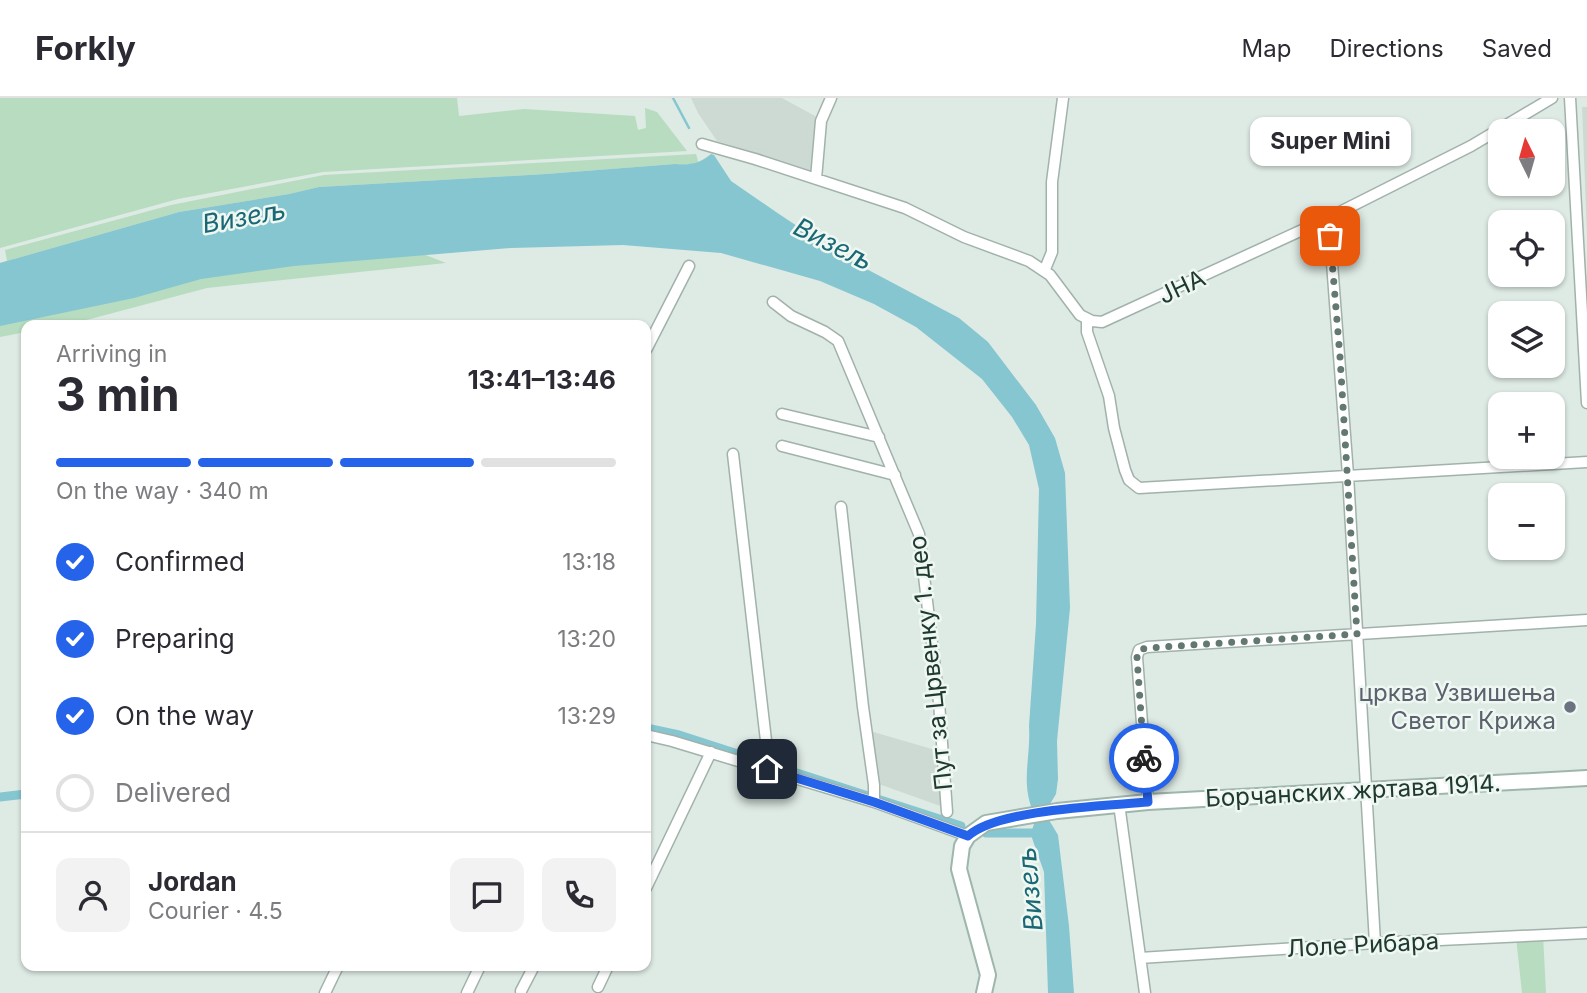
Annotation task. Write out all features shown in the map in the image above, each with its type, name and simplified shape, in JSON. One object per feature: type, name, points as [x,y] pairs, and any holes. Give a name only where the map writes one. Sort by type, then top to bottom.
[{"type":"street","points":[[816,178],[821,121],[831,98]]},
{"type":"street","points":[[1045,269],[1052,252],[1052,182],[1063,98]]},
{"type":"street","name":"ЈНА","points":[[1087,320],[1102,322],[1113,318],[1324,220],[1471,146],[1538,101],[1552,98]]},
{"type":"street","points":[[1570,98],[1585,324],[1587,403]]},
{"type":"street","points":[[702,145],[816,178],[905,208],[964,237],[1045,269],[1074,308],[1087,320],[1087,332],[1109,396],[1125,470],[1133,486],[1144,488],[1587,462]]},
{"type":"street","points":[[1324,220],[1330,236],[1348,475],[1375,943]]},
{"type":"street","points":[[651,340],[689,265]]},
{"type":"street","name":"Пут за Црвенку 1. део","points":[[773,302],[791,316],[838,341],[919,534],[939,702],[947,812]]},
{"type":"street","points":[[782,414],[879,437]]},
{"type":"street","points":[[782,446],[895,475]]},
{"type":"street","points":[[733,454],[768,763]]},
{"type":"street","points":[[841,507],[874,797]]},
{"type":"street","points":[[1148,802],[1137,657],[1139,650],[1587,621]]},
{"type":"street","points":[[651,736],[768,763],[874,797],[968,836],[962,846],[959,869],[987,968],[984,993]]},
{"type":"street","points":[[651,878],[711,752]]},
{"type":"street","name":"Борчанских жртава 1914.","points":[[968,836],[986,824],[1033,814],[1119,804],[1587,778]]},
{"type":"street","points":[[1119,804],[1146,993]]},
{"type":"street","name":"Лоле Рибара","points":[[1140,958],[1587,933]]},
{"type":"street","points":[[325,993],[336,971]]},
{"type":"street","points":[[467,993],[478,971]]},
{"type":"street","points":[[521,991],[531,971]]},
{"type":"street","points":[[598,988],[606,971]]},
{"type":"shaded area","points":[[691,98],[782,98],[817,117],[813,171],[717,141]]},
{"type":"shaded area","points":[[1582,107],[1587,107],[1587,236]]},
{"type":"shaded area","points":[[870,731],[939,751],[943,807],[876,783]]},
{"type":"green space","points":[[0,98],[457,98],[459,116],[524,109],[635,116],[638,130],[646,128],[645,108],[657,112],[687,151],[323,172],[178,199],[0,248]]},
{"type":"green space","points":[[696,154],[699,164],[319,187],[179,212],[14,259],[189,274],[418,252],[446,263],[207,288],[87,320],[21,320],[21,333],[0,337],[0,263],[7,261],[5,250],[171,205],[324,175]]},
{"type":"green space","points":[[1543,935],[1546,993],[1522,993],[1516,937]]},
{"type":"water","name":"Визељ","points":[[711,154],[714,155],[731,181],[842,256],[959,318],[988,342],[1036,405],[1055,438],[1065,473],[1070,608],[1057,741],[1058,779],[1056,794],[1047,809],[1049,820],[1058,835],[1074,993],[1048,993],[1044,872],[1032,838],[1036,818],[1027,783],[1036,624],[1039,489],[1029,445],[1012,417],[982,379],[916,327],[874,304],[820,281],[721,253],[623,245],[511,248],[294,266],[201,279],[134,298],[0,326],[0,263],[179,212],[319,187],[690,164]]},
{"type":"waterway","points":[[673,98],[689,128]]},
{"type":"waterway","points":[[651,729],[679,735],[961,826]]},
{"type":"waterway","points":[[0,797],[21,795]]},
{"type":"waterway","name":"Визељ","points":[[986,833],[1044,833]]},
{"type":"way so far","points":[[1144,758],[1137,657],[1139,650],[1357,634],[1330,236]]},
{"type":"place","name":"Super Mini","points":[[1330,236]]},
{"type":"place","name":"црква Узвишења Светог Крижа","points":[[1570,707]]},
{"type":"route","points":[[767,769],[874,802],[968,836],[976,828],[986,824],[1020,816],[1148,802],[1144,758]]}]
